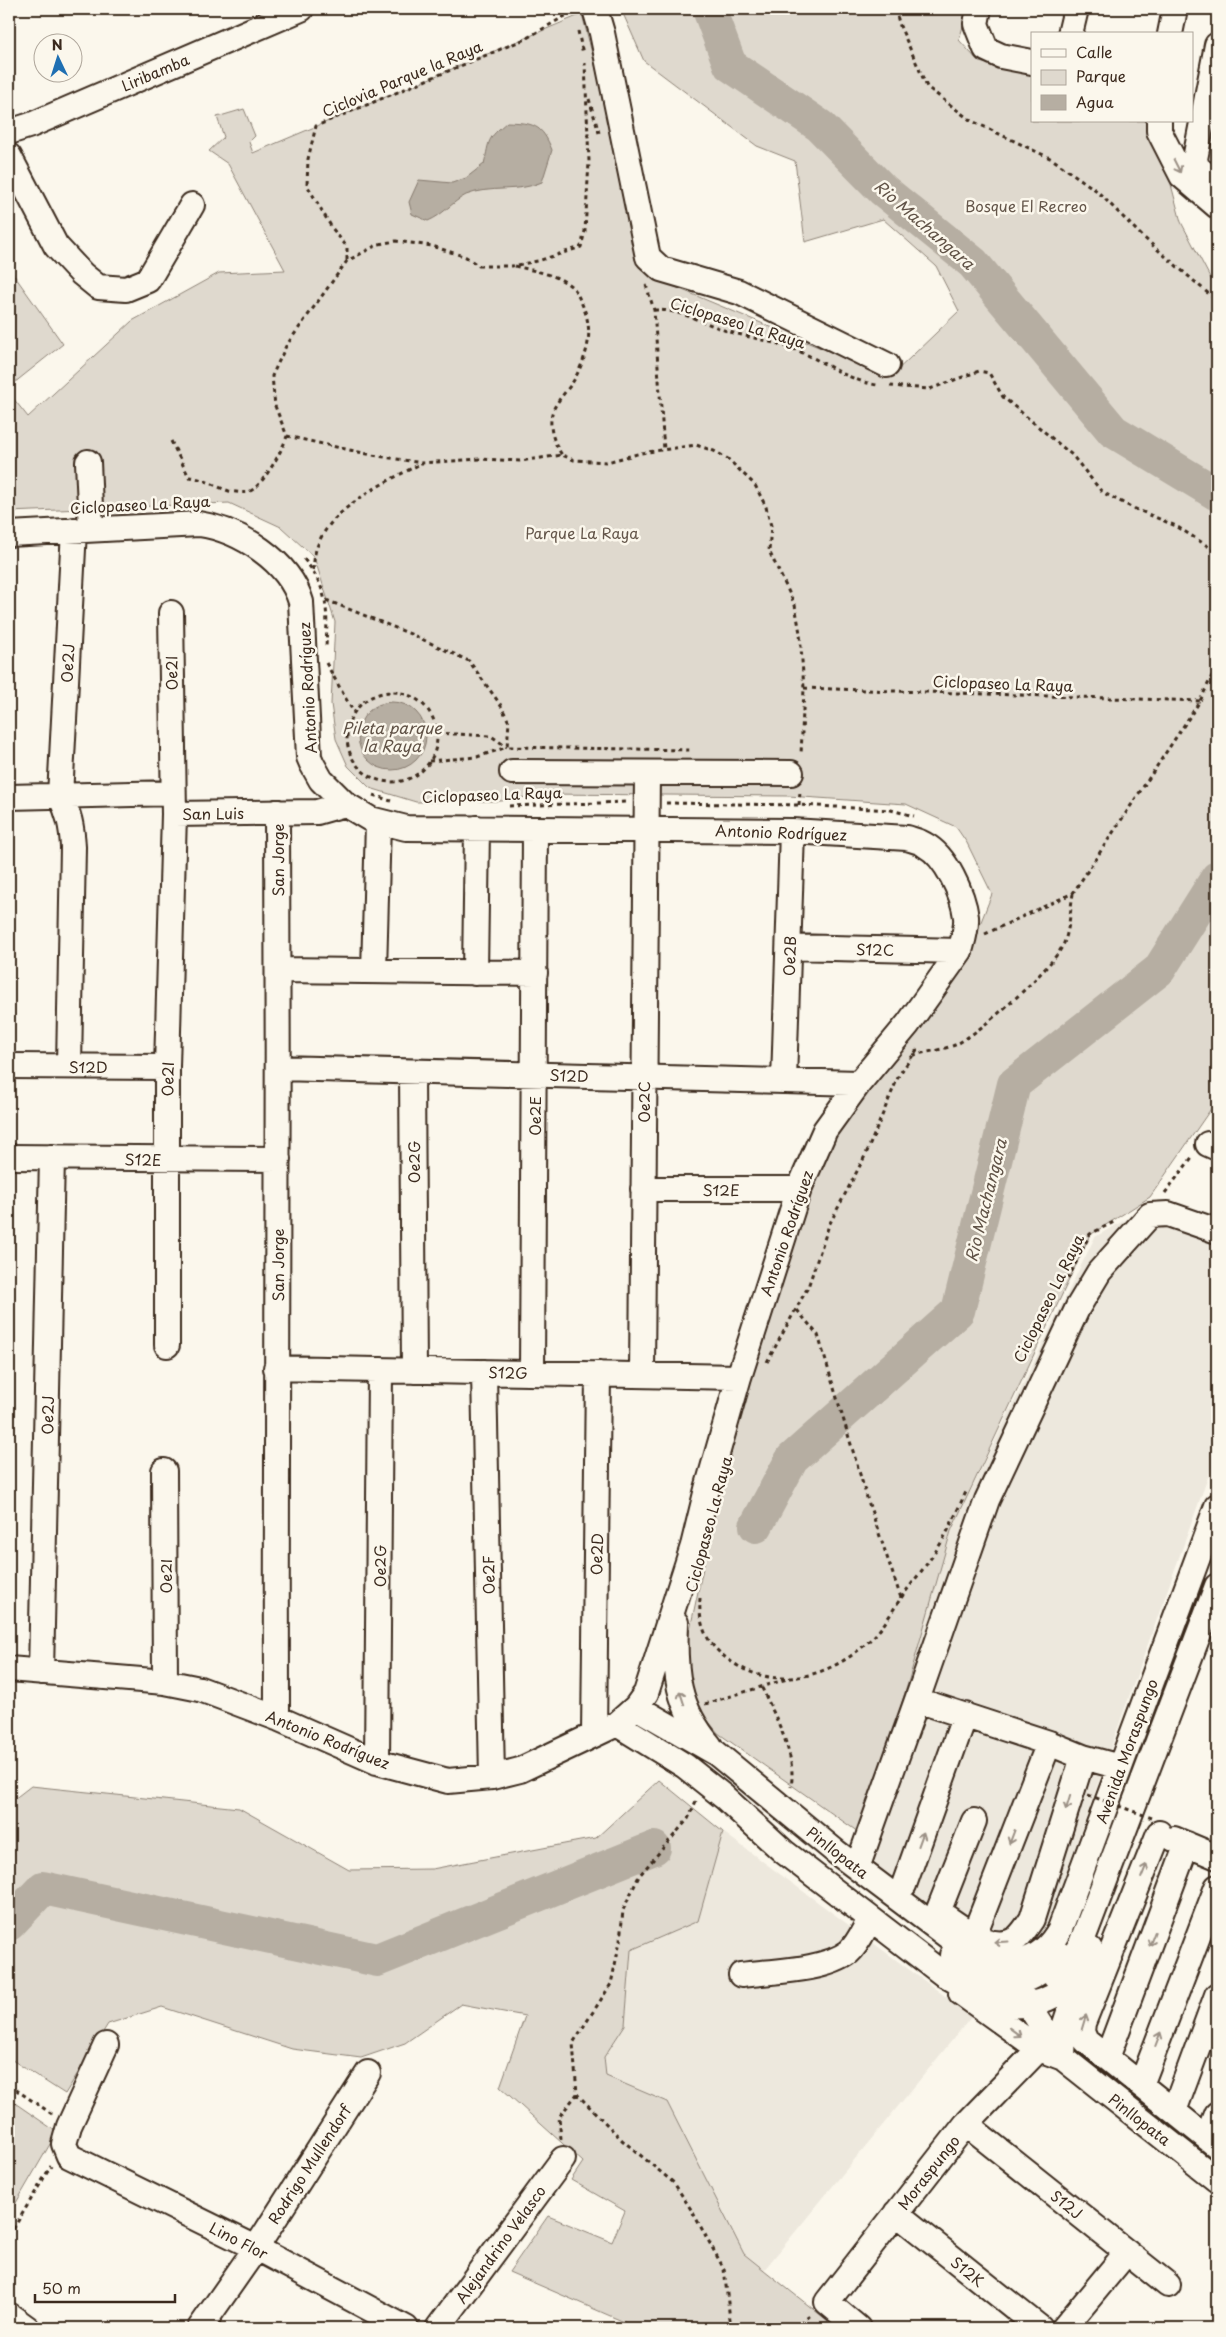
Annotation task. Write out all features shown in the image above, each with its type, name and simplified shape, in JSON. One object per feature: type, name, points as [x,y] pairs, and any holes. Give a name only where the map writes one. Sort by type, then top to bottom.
[{"type":"street","name":"Liribamba","points":[[9,132],[30,125],[301,9]]},
{"type":"street","points":[[979,9],[976,24],[986,49],[1001,56],[1031,62]]},
{"type":"street","points":[[1070,32],[1076,9]]},
{"type":"street","points":[[1170,32],[1175,9]]},
{"type":"street","points":[[580,12],[602,33],[648,257],[654,264],[661,269],[739,292],[758,300],[887,366]]},
{"type":"street","points":[[1217,45],[1195,159],[1197,166],[1217,184]]},
{"type":"street","points":[[1159,122],[1159,131],[1182,176],[1217,206]]},
{"type":"street","points":[[9,156],[56,246],[82,274],[98,287],[126,289],[148,280],[192,205]]},
{"type":"street","name":"Oe2J","points":[[60,796],[88,462]]},
{"type":"street","name":"Antonio Rodríguez","points":[[9,534],[182,524],[212,526],[249,543],[266,554],[280,567],[298,592],[304,617],[309,757],[321,780],[345,804],[370,819],[406,828],[792,831],[895,836],[925,844],[936,854],[956,884],[966,916],[964,939],[960,951],[908,1024],[859,1083],[825,1130],[799,1189],[739,1376],[677,1599],[646,1693],[636,1707],[617,1724],[520,1770],[492,1778],[448,1781],[377,1762],[277,1718],[200,1689],[165,1682],[9,1670]]},
{"type":"street","name":"Oe2I","points":[[168,1345],[166,1159],[173,803],[171,613]]},
{"type":"street","points":[[512,772],[647,773],[796,768]]},
{"type":"street","name":"Oe2C","points":[[642,1375],[647,773]]},
{"type":"street","points":[[60,796],[68,812],[74,847],[69,1066]]},
{"type":"street","name":"San Luis","points":[[9,798],[60,796],[277,812],[317,812],[345,804]]},
{"type":"street","name":"San Jorge","points":[[277,812],[279,1068],[276,1368],[277,1718]]},
{"type":"street","points":[[374,972],[378,822]]},
{"type":"street","points":[[475,973],[476,828]]},
{"type":"street","name":"Oe2E","points":[[532,1373],[535,829]]},
{"type":"street","name":"Oe2B","points":[[784,1081],[792,831]]},
{"type":"street","name":"S12C","points":[[789,947],[960,951]]},
{"type":"street","points":[[278,970],[534,973]]},
{"type":"street","name":"S12D","points":[[9,1066],[167,1067]]},
{"type":"street","name":"S12D","points":[[279,1068],[412,1073],[534,1074],[859,1083]]},
{"type":"street","name":"Oe2G","points":[[412,1073],[414,1371]]},
{"type":"street","name":"S12E","points":[[9,1157],[278,1159]]},
{"type":"street","name":"Oe2J","points":[[41,1672],[52,1158]]},
{"type":"street","name":"S12E","points":[[643,1189],[799,1189]]},
{"type":"street","points":[[1083,1757],[1032,1919],[1018,1938],[1006,1943],[991,1942],[974,1935],[938,1912],[904,1885],[859,1860],[987,1500],[1078,1307],[1099,1272],[1150,1215],[1168,1214],[1217,1231]]},
{"type":"street","name":"S12G","points":[[276,1368],[739,1376]]},
{"type":"street","name":"Oe2G","points":[[377,1762],[380,1370]]},
{"type":"street","name":"Oe2F","points":[[484,1372],[492,1778]]},
{"type":"street","name":"Oe2D","points":[[594,1734],[598,1374]]},
{"type":"street","name":"Oe2I","points":[[164,1471],[165,1682]]},
{"type":"street","name":"Avenida Moraspungo","points":[[1017,1987],[1030,1959],[1048,1947],[1060,1929],[1217,1506]]},
{"type":"street","points":[[1017,1987],[1042,1971],[1054,1960],[1065,1943],[1217,1551]]},
{"type":"street","points":[[617,1724],[646,1727],[701,1755],[833,1857],[978,1977],[991,1983],[1017,1987],[1044,1987],[1066,1968],[1081,1944],[1217,1586]]},
{"type":"street","name":"Antonio Rodríguez","points":[[677,1599],[676,1664],[678,1686],[686,1712],[700,1734],[716,1753]]},
{"type":"street","points":[[1216,2130],[1175,2108],[1141,2085],[1086,2042],[1082,2032],[1083,2023],[1217,1606]]},
{"type":"street","points":[[917,1700],[1049,1743],[1083,1757],[1120,1767]]},
{"type":"street","name":"Pinllopata","points":[[636,1707],[716,1753],[779,1805],[859,1860],[970,1953],[986,1961],[1017,1987],[1063,2058]]},
{"type":"street","points":[[904,1885],[965,1715]]},
{"type":"street","name":"Pinllopata","points":[[617,1724],[702,1789],[780,1856],[868,1923],[1038,2049],[1063,2058],[1217,2179]]},
{"type":"street","points":[[974,1935],[1049,1743]]},
{"type":"street","points":[[938,1912],[974,1821]]},
{"type":"street","points":[[1145,1828],[1217,1857]]},
{"type":"street","points":[[1063,2058],[1064,2027],[1083,1967],[1145,1828]]},
{"type":"street","points":[[1107,2058],[1187,1844]]},
{"type":"street","points":[[1141,2085],[1217,1888]]},
{"type":"street","points":[[741,1974],[801,1968],[830,1962],[850,1951],[868,1923]]},
{"type":"street","points":[[1017,1987],[1051,1998],[1073,1981],[1083,1967]]},
{"type":"street","name":"Pinllopata","points":[[962,1993],[988,2004],[1002,2006],[1017,1987]]},
{"type":"street","points":[[1175,2108],[1217,1996]]},
{"type":"street","points":[[67,2142],[106,2045]]},
{"type":"street","name":"Moraspungo","points":[[858,2328],[826,2302],[966,2124],[1038,2049]]},
{"type":"street","name":"Rodrigo Mullendorf","points":[[200,2328],[256,2248],[368,2073]]},
{"type":"street","name":"S12J","points":[[966,2124],[1168,2285]]},
{"type":"street","name":"Lino Flor","points":[[67,2142],[256,2248],[406,2328]]},
{"type":"street","name":"Alejandrino Velasco","points":[[438,2328],[563,2159]]},
{"type":"street","name":"S12K","points":[[896,2213],[1040,2328]]},
{"type":"street","points":[[1064,2328],[1127,2252]]},
{"type":"street","points":[[9,2315],[27,2328]]},
{"type":"path","points":[[895,9],[900,26],[927,88],[970,120],[1052,159],[1097,191],[1142,236],[1217,301]]},
{"type":"path","name":"Ciclovia Parque la Raya","points":[[347,261],[347,247],[332,228],[307,185],[308,159],[316,126],[525,38],[580,12]]},
{"type":"path","points":[[577,26],[585,65],[587,94],[588,192],[585,231],[581,247],[538,262],[512,266],[480,266],[466,256],[432,246],[396,241],[379,244],[347,261],[286,346],[272,376],[275,406],[287,436],[372,455],[422,463],[480,459],[520,461],[562,455],[574,460],[607,462],[641,453],[696,445],[714,451],[728,459],[754,485],[766,507],[771,526],[769,550],[795,605],[800,633],[804,688],[801,751],[796,768],[799,805]]},
{"type":"path","points":[[512,266],[554,276],[573,288],[587,312],[590,337],[586,352],[574,379],[553,409],[551,419],[554,441],[562,455]]},
{"type":"path","name":"Ciclopaseo La Raya","points":[[654,310],[667,310],[730,332],[796,350],[826,364],[836,372],[873,384],[924,390],[980,371],[989,373],[1004,397],[1072,455],[1102,492],[1131,507],[1176,526],[1217,552]]},
{"type":"path","name":"Ciclopaseo La Raya","points":[[171,441],[189,477],[204,479],[229,491],[249,492],[256,487],[272,464],[287,436]]},
{"type":"path","points":[[313,571],[317,546],[331,522],[362,495],[422,463]]},
{"type":"path","points":[[302,557],[313,571],[326,600],[326,652]]},
{"type":"path","points":[[326,600],[413,634],[469,661],[500,704],[509,722],[507,747]]},
{"type":"path","points":[[324,670],[325,661],[354,713]]},
{"type":"path","points":[[913,1055],[954,1045],[977,1030],[999,1013],[1052,962],[1063,945],[1068,932],[1073,893],[1200,701],[1217,666]]},
{"type":"path","name":"Ciclopaseo La Raya","points":[[804,688],[1200,701]]},
{"type":"path","points":[[385,692],[400,692],[414,697],[426,706],[434,719],[437,733],[436,748],[429,762],[419,772],[406,779],[391,782],[376,779],[363,772],[354,761],[348,747],[346,732],[350,718],[354,713],[359,706],[371,697],[385,692]]},
{"type":"path","points":[[437,733],[491,736],[507,747]]},
{"type":"path","points":[[429,762],[476,757],[507,747],[693,750]]},
{"type":"path","points":[[796,768],[801,751]]},
{"type":"path","points":[[366,793],[394,802]]},
{"type":"path","name":"Ciclopaseo La Raya","points":[[505,806],[648,802],[799,805],[891,810],[919,818]]},
{"type":"path","points":[[981,927],[981,935],[1073,893]]},
{"type":"path","points":[[765,1366],[808,1287],[828,1225],[866,1154],[899,1075],[924,1039]]},
{"type":"path","points":[[1163,1196],[1196,1152],[1213,1146]]},
{"type":"path","name":"Ciclopaseo La Raya","points":[[1064,1288],[1090,1234],[1122,1217]]},
{"type":"path","points":[[797,1310],[818,1335],[868,1501],[901,1598]]},
{"type":"path","name":"Ciclopaseo La Raya","points":[[700,1592],[699,1616],[707,1639],[726,1658],[743,1669],[764,1675],[788,1678],[811,1676],[828,1670],[857,1653],[874,1637],[940,1546],[970,1484]]},
{"type":"path","points":[[686,1712],[718,1698],[762,1688],[788,1678]]},
{"type":"path","points":[[762,1688],[778,1724],[790,1763],[792,1781],[790,1792],[779,1805]]},
{"type":"path","points":[[702,1789],[688,1819],[639,1876],[623,1910],[620,1941],[612,1984],[573,2043],[577,2094],[622,2140],[674,2182],[692,2210],[724,2269],[728,2318],[731,2328]]},
{"type":"path","points":[[1088,1795],[1145,1828]]},
{"type":"path","points":[[9,2085],[67,2142],[9,2236]]},
{"type":"path","points":[[563,2159],[559,2116],[577,2094]]},
{"type":"shaded area","points":[[1160,1200],[1217,1222],[1217,1452],[1046,1928],[1030,1943],[1009,1951],[988,1951],[854,1853],[908,1683],[951,1531],[1095,1237]]},
{"type":"shaded area","points":[[723,1832],[972,2016],[764,2270],[744,2254],[667,2102],[606,2076],[604,2057],[625,2025],[631,1950],[698,1921]]},
{"type":"green space","name":"Parque La Raya","points":[[621,9],[968,9],[959,40],[979,62],[1031,74],[1031,122],[1154,122],[1181,222],[1213,283],[1217,286],[1217,1100],[1150,1197],[1090,1235],[951,1531],[908,1683],[861,1834],[718,1733],[688,1696],[686,1648],[743,1380],[802,1191],[867,1083],[965,962],[992,894],[967,843],[956,827],[906,804],[788,796],[545,794],[501,801],[416,802],[370,788],[348,766],[336,739],[331,704],[335,622],[314,557],[281,527],[229,503],[9,512],[9,393],[28,417],[132,321],[219,273],[285,270],[228,164],[209,151],[224,137],[217,117],[244,109],[255,136],[249,142],[253,153],[582,14],[649,276],[890,377],[959,311],[936,266],[883,219],[805,242],[795,161],[757,146],[644,61]]},
{"type":"green space","points":[[9,268],[63,344],[9,387]]},
{"type":"green space","points":[[659,1780],[723,1832],[698,1921],[631,1950],[625,2025],[604,2057],[606,2076],[667,2102],[744,2254],[828,2321],[823,2328],[638,2328],[509,2272],[548,2216],[612,2242],[625,2211],[571,2180],[583,2162],[500,2087],[525,2016],[461,2004],[405,2043],[361,2058],[292,2049],[162,2007],[108,2024],[65,2094],[9,2058],[9,1803],[31,1786],[239,1808],[349,1870],[432,1869],[596,1838]]},
{"type":"green space","points":[[9,2099],[57,2132],[9,2215]]},
{"type":"water","points":[[507,122],[530,124],[540,130],[548,141],[552,150],[542,182],[524,187],[485,190],[466,195],[428,221],[412,214],[409,202],[419,180],[452,183],[466,178],[484,164],[490,140]]},
{"type":"water","name":"Pileta parque la Raya","points":[[392,702],[405,705],[416,712],[423,723],[426,736],[423,749],[416,760],[405,767],[392,770],[379,767],[368,760],[361,749],[358,736],[361,723],[368,712],[379,705]]},
{"type":"waterway","name":"Rio Machangara","points":[[709,9],[730,65],[820,126],[883,190],[973,263],[1113,431],[1217,494]]},
{"type":"waterway","name":"Rio Machangara","points":[[756,1526],[792,1459],[958,1311],[1014,1084],[1159,970],[1217,878]]},
{"type":"waterway","points":[[9,1924],[43,1888],[377,1960],[654,1848]]},
{"type":"park label","name":"Bosque El Recreo","points":[[1026,205]]}]
